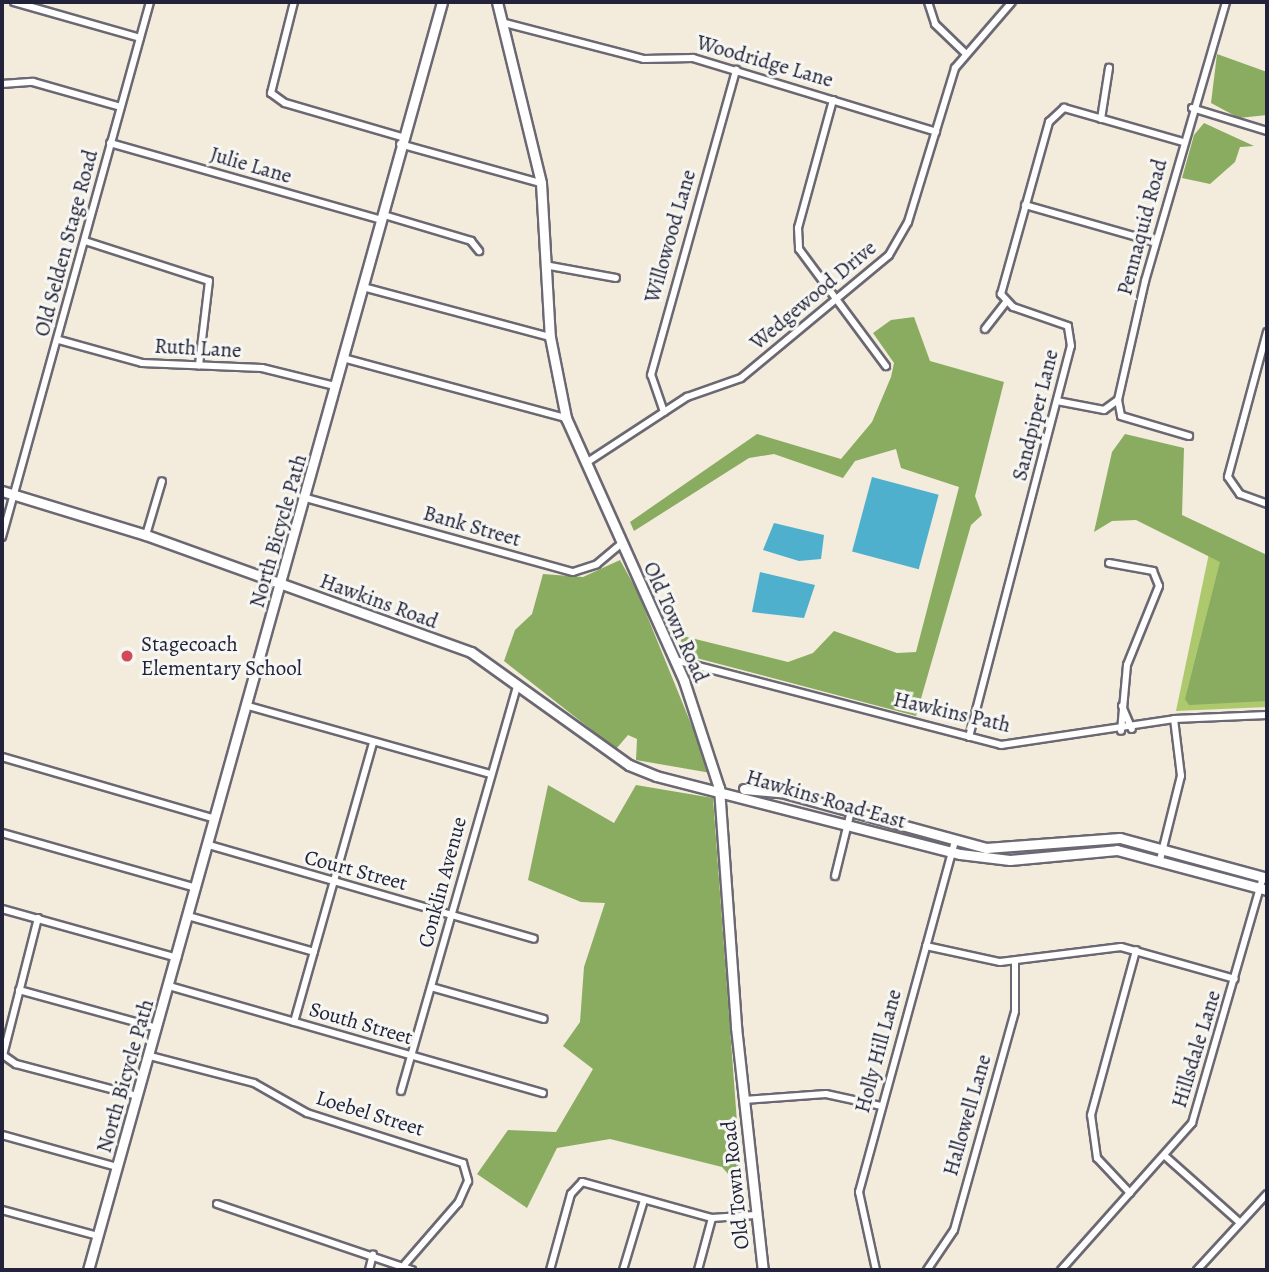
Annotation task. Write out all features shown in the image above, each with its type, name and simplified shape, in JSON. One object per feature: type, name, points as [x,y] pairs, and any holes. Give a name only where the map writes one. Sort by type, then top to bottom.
[{"type":"street","points":[[14,2],[140,38]]},
{"type":"street","name":"Old Selden Stage Road","points":[[2,537],[59,341],[150,2]]},
{"type":"street","points":[[294,2],[271,93],[285,103],[541,183]]},
{"type":"street","name":"North Bicycle Path","points":[[88,1270],[248,706],[383,218],[401,140],[442,2]]},
{"type":"street","name":"Old Town Road","points":[[497,2],[541,183],[550,266],[550,337],[566,418],[675,660],[719,788],[744,1100],[763,1270]]},
{"type":"street","points":[[928,2],[935,23],[965,53]]},
{"type":"street","name":"Wedgewood Drive","points":[[586,463],[664,412],[741,378],[834,302],[899,243],[965,53],[1012,2]]},
{"type":"street","name":"Pennaquid Road","points":[[1118,400],[1155,242],[1192,108],[1226,2]]},
{"type":"street","name":"Woodridge Lane","points":[[501,22],[644,59],[681,55],[936,132]]},
{"type":"street","points":[[1101,119],[1109,68]]},
{"type":"street","name":"Willowood Lane","points":[[664,412],[651,375],[736,70]]},
{"type":"street","points":[[2,84],[33,82],[121,107]]},
{"type":"street","points":[[833,100],[798,239],[802,257],[834,302],[886,366]]},
{"type":"street","points":[[985,329],[1005,303],[1003,275],[1054,115],[1064,108],[1183,142]]},
{"type":"street","points":[[1192,108],[1267,131]]},
{"type":"street","name":"Julie Lane","points":[[110,143],[471,241],[479,251]]},
{"type":"street","points":[[1025,205],[1155,242]]},
{"type":"street","points":[[85,241],[209,281],[199,365]]},
{"type":"street","points":[[550,266],[616,278]]},
{"type":"street","points":[[363,287],[550,337]]},
{"type":"street","name":"Sandpiper Lane","points":[[969,737],[1071,346],[1068,326],[1005,303]]},
{"type":"street","points":[[1267,332],[1263,362],[1228,477],[1240,494],[1267,505]]},
{"type":"street","name":"Ruth Lane","points":[[59,341],[142,363],[262,368],[335,386]]},
{"type":"street","points":[[343,358],[566,418]]},
{"type":"street","points":[[1058,401],[1104,410],[1118,400],[1121,416],[1189,436]]},
{"type":"street","points":[[146,535],[162,481]]},
{"type":"street","name":"Hawkins Road","points":[[2,491],[146,535],[471,652],[629,765],[719,788]]},
{"type":"street","name":"Bank Street","points":[[306,498],[573,572],[597,564],[622,544]]},
{"type":"street","points":[[1109,563],[1153,571],[1159,586],[1127,665],[1121,731]]},
{"type":"street","name":"Hawkins Path","points":[[675,660],[969,737],[1028,744],[1121,731],[1174,719],[1267,715]]},
{"type":"street","name":"Conklin Avenue","points":[[401,1091],[518,684]]},
{"type":"street","points":[[248,706],[490,774]]},
{"type":"street","points":[[1122,706],[1132,729]]},
{"type":"street","points":[[1160,860],[1181,776],[1174,719]]},
{"type":"street","points":[[294,1022],[373,743]]},
{"type":"street","points":[[2,757],[215,818]]},
{"type":"street","name":"Hawkins Road East","points":[[719,788],[781,792],[955,841],[1032,848],[1120,838],[1265,877]]},
{"type":"street","name":"Hawkins Road East","points":[[719,788],[953,852],[1010,860],[1117,850],[1264,889]]},
{"type":"street","points":[[835,876],[851,811]]},
{"type":"street","points":[[2,833],[196,888]]},
{"type":"street","name":"Holly Hill Lane","points":[[876,1270],[859,1192],[955,841]]},
{"type":"street","name":"Court Street","points":[[209,845],[534,939]]},
{"type":"street","name":"Hillsdale Lane","points":[[1061,1270],[1192,1123],[1264,889],[1265,877]]},
{"type":"street","points":[[2,909],[177,958]]},
{"type":"street","points":[[188,916],[314,952]]},
{"type":"street","points":[[38,918],[2,1047],[16,1064],[138,1096]]},
{"type":"street","points":[[926,946],[983,961],[1015,961],[1105,946],[1136,950],[1235,979]]},
{"type":"street","points":[[1130,1193],[1097,1158],[1091,1115],[1136,950]]},
{"type":"street","name":"Hallowell Lane","points":[[927,1270],[954,1230],[1015,1011],[1015,961]]},
{"type":"street","name":"South Street","points":[[169,986],[543,1093]]},
{"type":"street","points":[[431,987],[544,1019]]},
{"type":"street","points":[[19,990],[157,1028]]},
{"type":"street","name":"Loebel Street","points":[[150,1055],[254,1083],[307,1113],[463,1163],[468,1181],[458,1203],[405,1264]]},
{"type":"street","points":[[744,1100],[826,1094],[881,1106]]},
{"type":"street","points":[[2,1135],[117,1167]]},
{"type":"street","points":[[1165,1156],[1240,1222]]},
{"type":"street","points":[[550,1270],[577,1184],[712,1218],[755,1214]]},
{"type":"street","points":[[1198,1270],[1267,1194]]},
{"type":"street","points":[[623,1270],[644,1200]]},
{"type":"street","points":[[217,1205],[405,1264],[412,1270]]},
{"type":"street","points":[[2,1210],[98,1237]]},
{"type":"street","points":[[698,1270],[712,1218]]},
{"type":"street","points":[[369,1270],[373,1254]]},
{"type":"green space","points":[[1217,54],[1267,72],[1267,115],[1239,118],[1211,103]]},
{"type":"green space","points":[[1204,123],[1254,146],[1240,147],[1235,162],[1210,184],[1182,178],[1194,135]]},
{"type":"green space","points":[[914,317],[930,361],[1004,382],[975,496],[982,515],[971,525],[916,716],[685,655],[679,635],[788,662],[813,653],[834,631],[897,653],[916,652],[959,487],[901,468],[896,449],[855,461],[843,478],[774,454],[749,458],[634,531],[630,522],[757,434],[841,459],[872,422],[891,377],[894,363],[873,333],[891,320]]},
{"type":"green space","points":[[1125,434],[1184,448],[1182,515],[1267,555],[1267,701],[1189,705],[1185,699],[1220,562],[1136,520],[1112,521],[1094,532],[1112,452]]},
{"type":"green space","points":[[1212,539],[1267,559],[1267,707],[1176,711]]},
{"type":"green space","points":[[620,560],[637,591],[711,773],[636,760],[637,739],[628,735],[616,749],[504,661],[515,630],[532,614],[543,574],[583,577]]},
{"type":"green space","points":[[548,785],[614,823],[636,785],[713,798],[742,1190],[722,1167],[610,1139],[557,1148],[527,1208],[477,1174],[508,1130],[556,1132],[593,1069],[563,1046],[580,1022],[584,967],[605,903],[581,902],[528,880]]},
{"type":"water","points":[[872,477],[939,495],[919,569],[852,551]]},
{"type":"water","points":[[774,523],[824,535],[821,559],[799,561],[763,550]]},
{"type":"water","points":[[760,572],[815,585],[804,618],[752,612]]},
{"type":"place","name":"Stagecoach Elementary School","points":[[127,656]]}]
